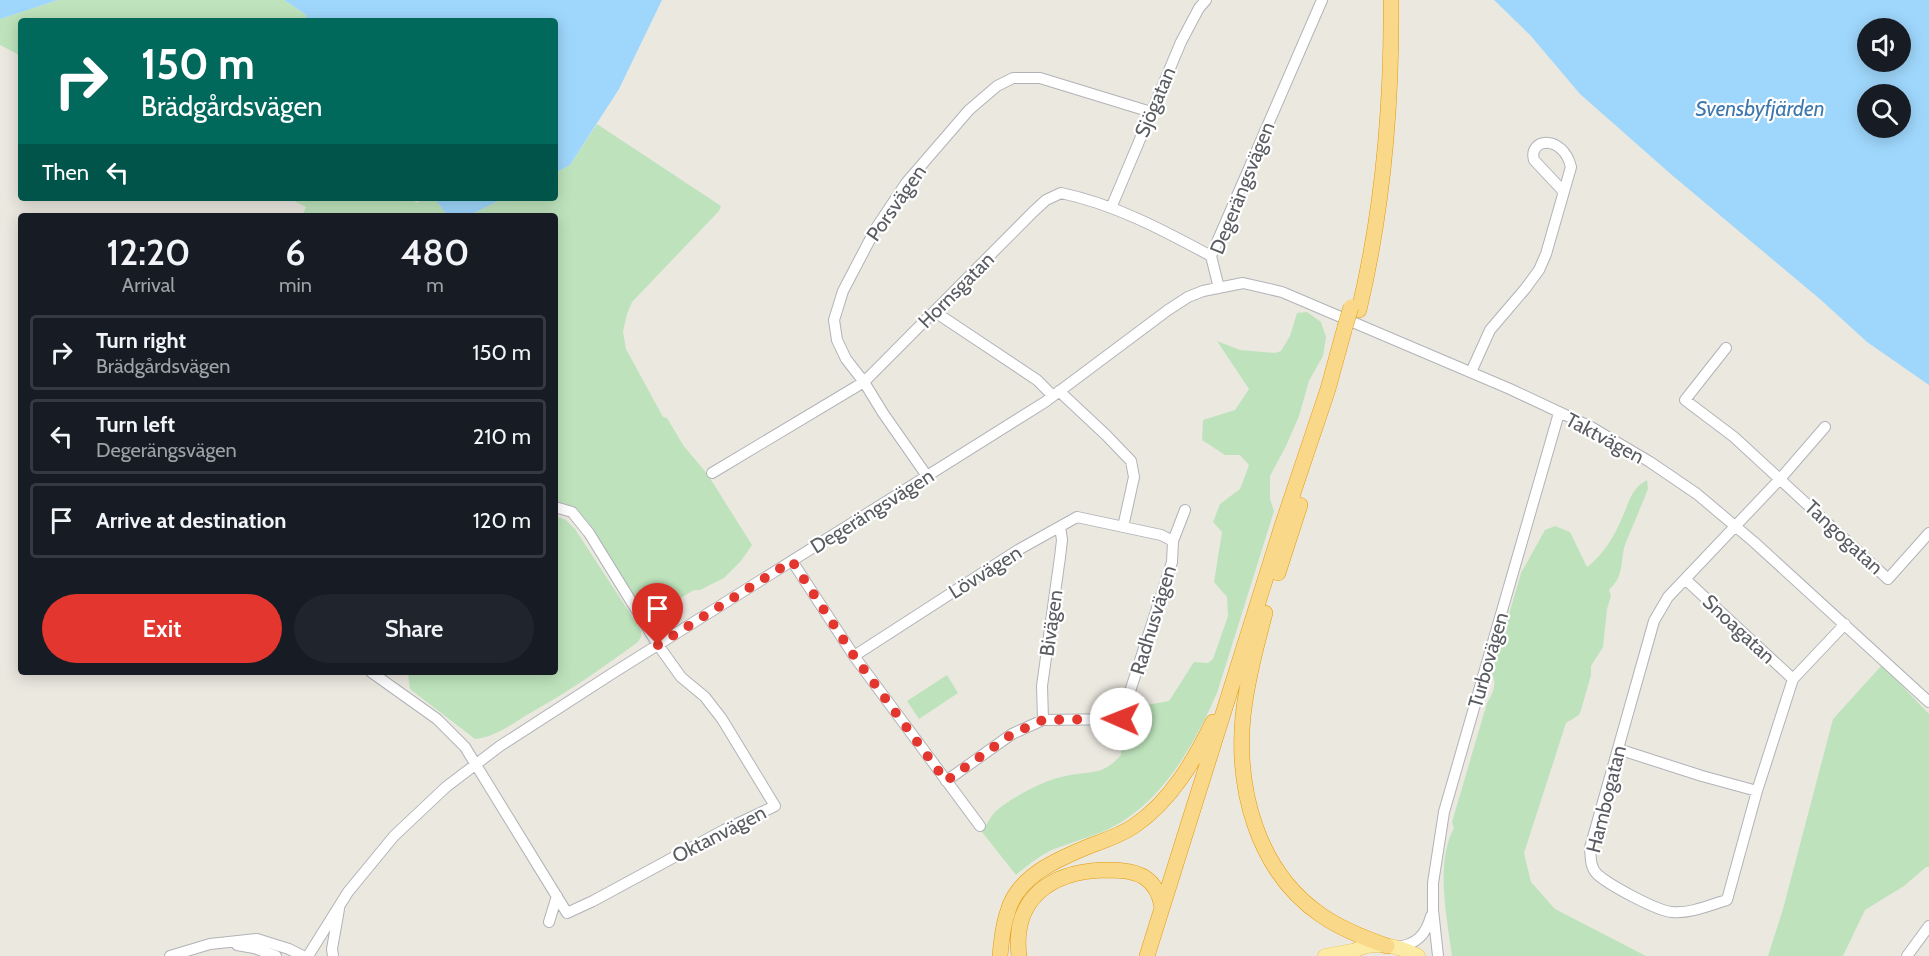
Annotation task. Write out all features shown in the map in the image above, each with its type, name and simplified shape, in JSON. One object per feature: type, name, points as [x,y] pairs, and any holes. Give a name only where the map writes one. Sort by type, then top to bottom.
[{"type":"highway","points":[[1355,309],[1375,171],[1381,96],[1382,0]]},
{"type":"highway","points":[[1146,956],[1156,938],[1265,613],[1355,309],[1375,229],[1386,141],[1391,51],[1391,0]]},
{"type":"highway","points":[[1154,956],[1162,907],[1324,400],[1350,328]]},
{"type":"highway","points":[[1265,613],[1246,697],[1242,734],[1244,782],[1255,827],[1266,853],[1277,870],[1288,886],[1307,905],[1342,928],[1391,946]]},
{"type":"highway","points":[[1000,956],[1010,904],[1022,887],[1056,861],[1132,828],[1166,799],[1208,733],[1248,635]]},
{"type":"highway","points":[[1019,956],[1018,939],[1023,914],[1030,900],[1040,890],[1062,876],[1092,870],[1136,873],[1154,886],[1161,898],[1162,907]]},
{"type":"highway","points":[[1004,934],[1007,956]]},
{"type":"main road","points":[[1325,956],[1350,953],[1370,945],[1391,946],[1418,956]]},
{"type":"street","name":"Sjögatan","points":[[1111,208],[1181,42],[1199,8],[1206,0]]},
{"type":"street","name":"Degerängsvägen","points":[[308,956],[348,892],[394,836],[446,787],[500,746],[1056,394],[1158,316],[1188,297],[1219,288],[1211,256],[1322,0]]},
{"type":"street","name":"Porsvägen","points":[[927,476],[846,359],[837,340],[834,320],[843,291],[876,228],[906,183],[969,110],[997,86],[1013,78],[1040,78],[1151,112]]},
{"type":"street","points":[[1471,372],[1490,330],[1539,270],[1546,254],[1563,191]]},
{"type":"street","name":"Hornsgatan","points":[[712,473],[864,382],[1047,200],[1061,193],[1091,199],[1170,234],[1211,256]]},
{"type":"street","name":"Taktvägen","points":[[1219,288],[1243,283],[1282,292],[1471,372],[1591,427],[1650,462],[1697,494],[1845,624],[1929,702]]},
{"type":"street","points":[[935,312],[1056,394],[1106,435],[1131,461],[1134,477],[1123,527]]},
{"type":"street","name":"Tangogatan","points":[[1726,348],[1685,400],[1734,437],[1888,579],[1929,532]]},
{"type":"street","name":"Turbovägen","points":[[1391,946],[1408,945],[1419,939],[1429,925],[1444,812],[1559,413]]},
{"type":"street","points":[[1734,526],[1826,427]]},
{"type":"street","points":[[558,508],[572,512],[589,533],[658,645]]},
{"type":"street","name":"Radhusvägen","points":[[946,781],[1012,734],[1043,720],[1121,719],[1172,562],[1173,541],[1185,510]]},
{"type":"street","name":"Lövvägen","points":[[854,656],[1018,550],[1077,517],[1123,527]]},
{"type":"street","name":"Hambogatan","points":[[1734,526],[1668,597],[1654,621],[1590,848],[1591,864],[1597,874],[1648,904],[1671,912],[1688,911],[1726,900],[1757,791],[1793,679],[1845,624]]},
{"type":"street","name":"Bivägen","points":[[1043,720],[1042,686],[1062,540],[1060,527]]},
{"type":"street","name":"Radhusvägen","points":[[1123,527],[1173,541]]},
{"type":"street","points":[[792,561],[854,656],[980,826]]},
{"type":"street","name":"Snoagatan","points":[[1685,579],[1793,679]]},
{"type":"street","name":"Oktanvägen","points":[[375,675],[437,719],[465,747],[567,913],[724,830],[775,806],[722,719],[705,697],[681,677],[658,645]]},
{"type":"street","points":[[1618,749],[1757,791]]},
{"type":"street","points":[[549,922],[557,896]]},
{"type":"street","points":[[333,956],[332,949],[340,905]]},
{"type":"street","name":"Turbovägen","points":[[1432,910],[1438,956]]},
{"type":"street","points":[[1907,956],[1929,926]]},
{"type":"street","points":[[170,956],[189,949],[257,939],[283,946],[303,956]]},
{"type":"street","points":[[225,943],[254,948],[276,956]]},
{"type":"green space","points":[[58,0],[284,0],[307,18],[18,18],[18,54],[0,45],[0,19]]},
{"type":"green space","points":[[597,124],[721,206],[719,211],[632,302],[623,332],[626,349],[663,417],[667,418],[683,445],[708,475],[752,545],[741,561],[724,578],[700,590],[694,590],[667,606],[659,605],[644,612],[587,521],[573,508],[558,503],[558,213],[474,213],[498,201],[558,201],[558,171],[570,165]]},
{"type":"green space","points":[[295,201],[415,201],[416,203],[436,201],[446,213],[303,213],[306,207]]},
{"type":"green space","points":[[1307,312],[1321,322],[1326,337],[1323,356],[1309,381],[1299,416],[1270,476],[1270,499],[1274,511],[1217,693],[1197,735],[1172,774],[1141,808],[1102,832],[1049,851],[1016,875],[982,832],[995,812],[1019,795],[1049,781],[1096,772],[1108,767],[1121,755],[1120,726],[1141,706],[1169,701],[1194,662],[1208,663],[1213,659],[1228,616],[1227,597],[1214,582],[1222,532],[1213,522],[1220,504],[1240,489],[1249,465],[1240,455],[1225,455],[1202,440],[1203,420],[1235,410],[1249,389],[1217,341],[1240,350],[1275,353],[1281,351],[1290,336],[1297,313]]},
{"type":"green space","points":[[1647,480],[1648,489],[1626,542],[1620,573],[1609,590],[1611,596],[1607,609],[1603,647],[1591,666],[1591,675],[1579,715],[1566,723],[1524,853],[1531,882],[1555,909],[1646,956],[1452,956],[1445,908],[1445,857],[1454,828],[1452,822],[1487,703],[1494,689],[1492,673],[1521,573],[1545,530],[1555,526],[1570,532],[1587,567],[1608,545],[1637,487]]},
{"type":"green space","points":[[558,517],[566,520],[575,529],[641,630],[638,642],[583,681],[489,736],[475,739],[410,689],[408,675],[558,675]]},
{"type":"green space","points":[[1882,665],[1929,714],[1929,867],[1926,867],[1904,886],[1865,910],[1843,956],[1768,956],[1783,909],[1833,719]]},
{"type":"green space","points":[[947,675],[958,693],[919,719],[907,701]]},
{"type":"water","points":[[0,0],[58,0],[0,19]]},
{"type":"water","points":[[284,0],[662,0],[619,89],[570,165],[558,171],[558,18],[307,18]]},
{"type":"water","name":"Svensbyfjärden","points":[[1494,0],[1929,0],[1929,385],[1867,342],[1580,94],[1530,35]]},
{"type":"water","points":[[436,201],[498,201],[474,213],[446,213]]},
{"type":"route","points":[[658,645],[792,561],[854,656],[946,781],[1012,734],[1043,720],[1121,719]]}]
